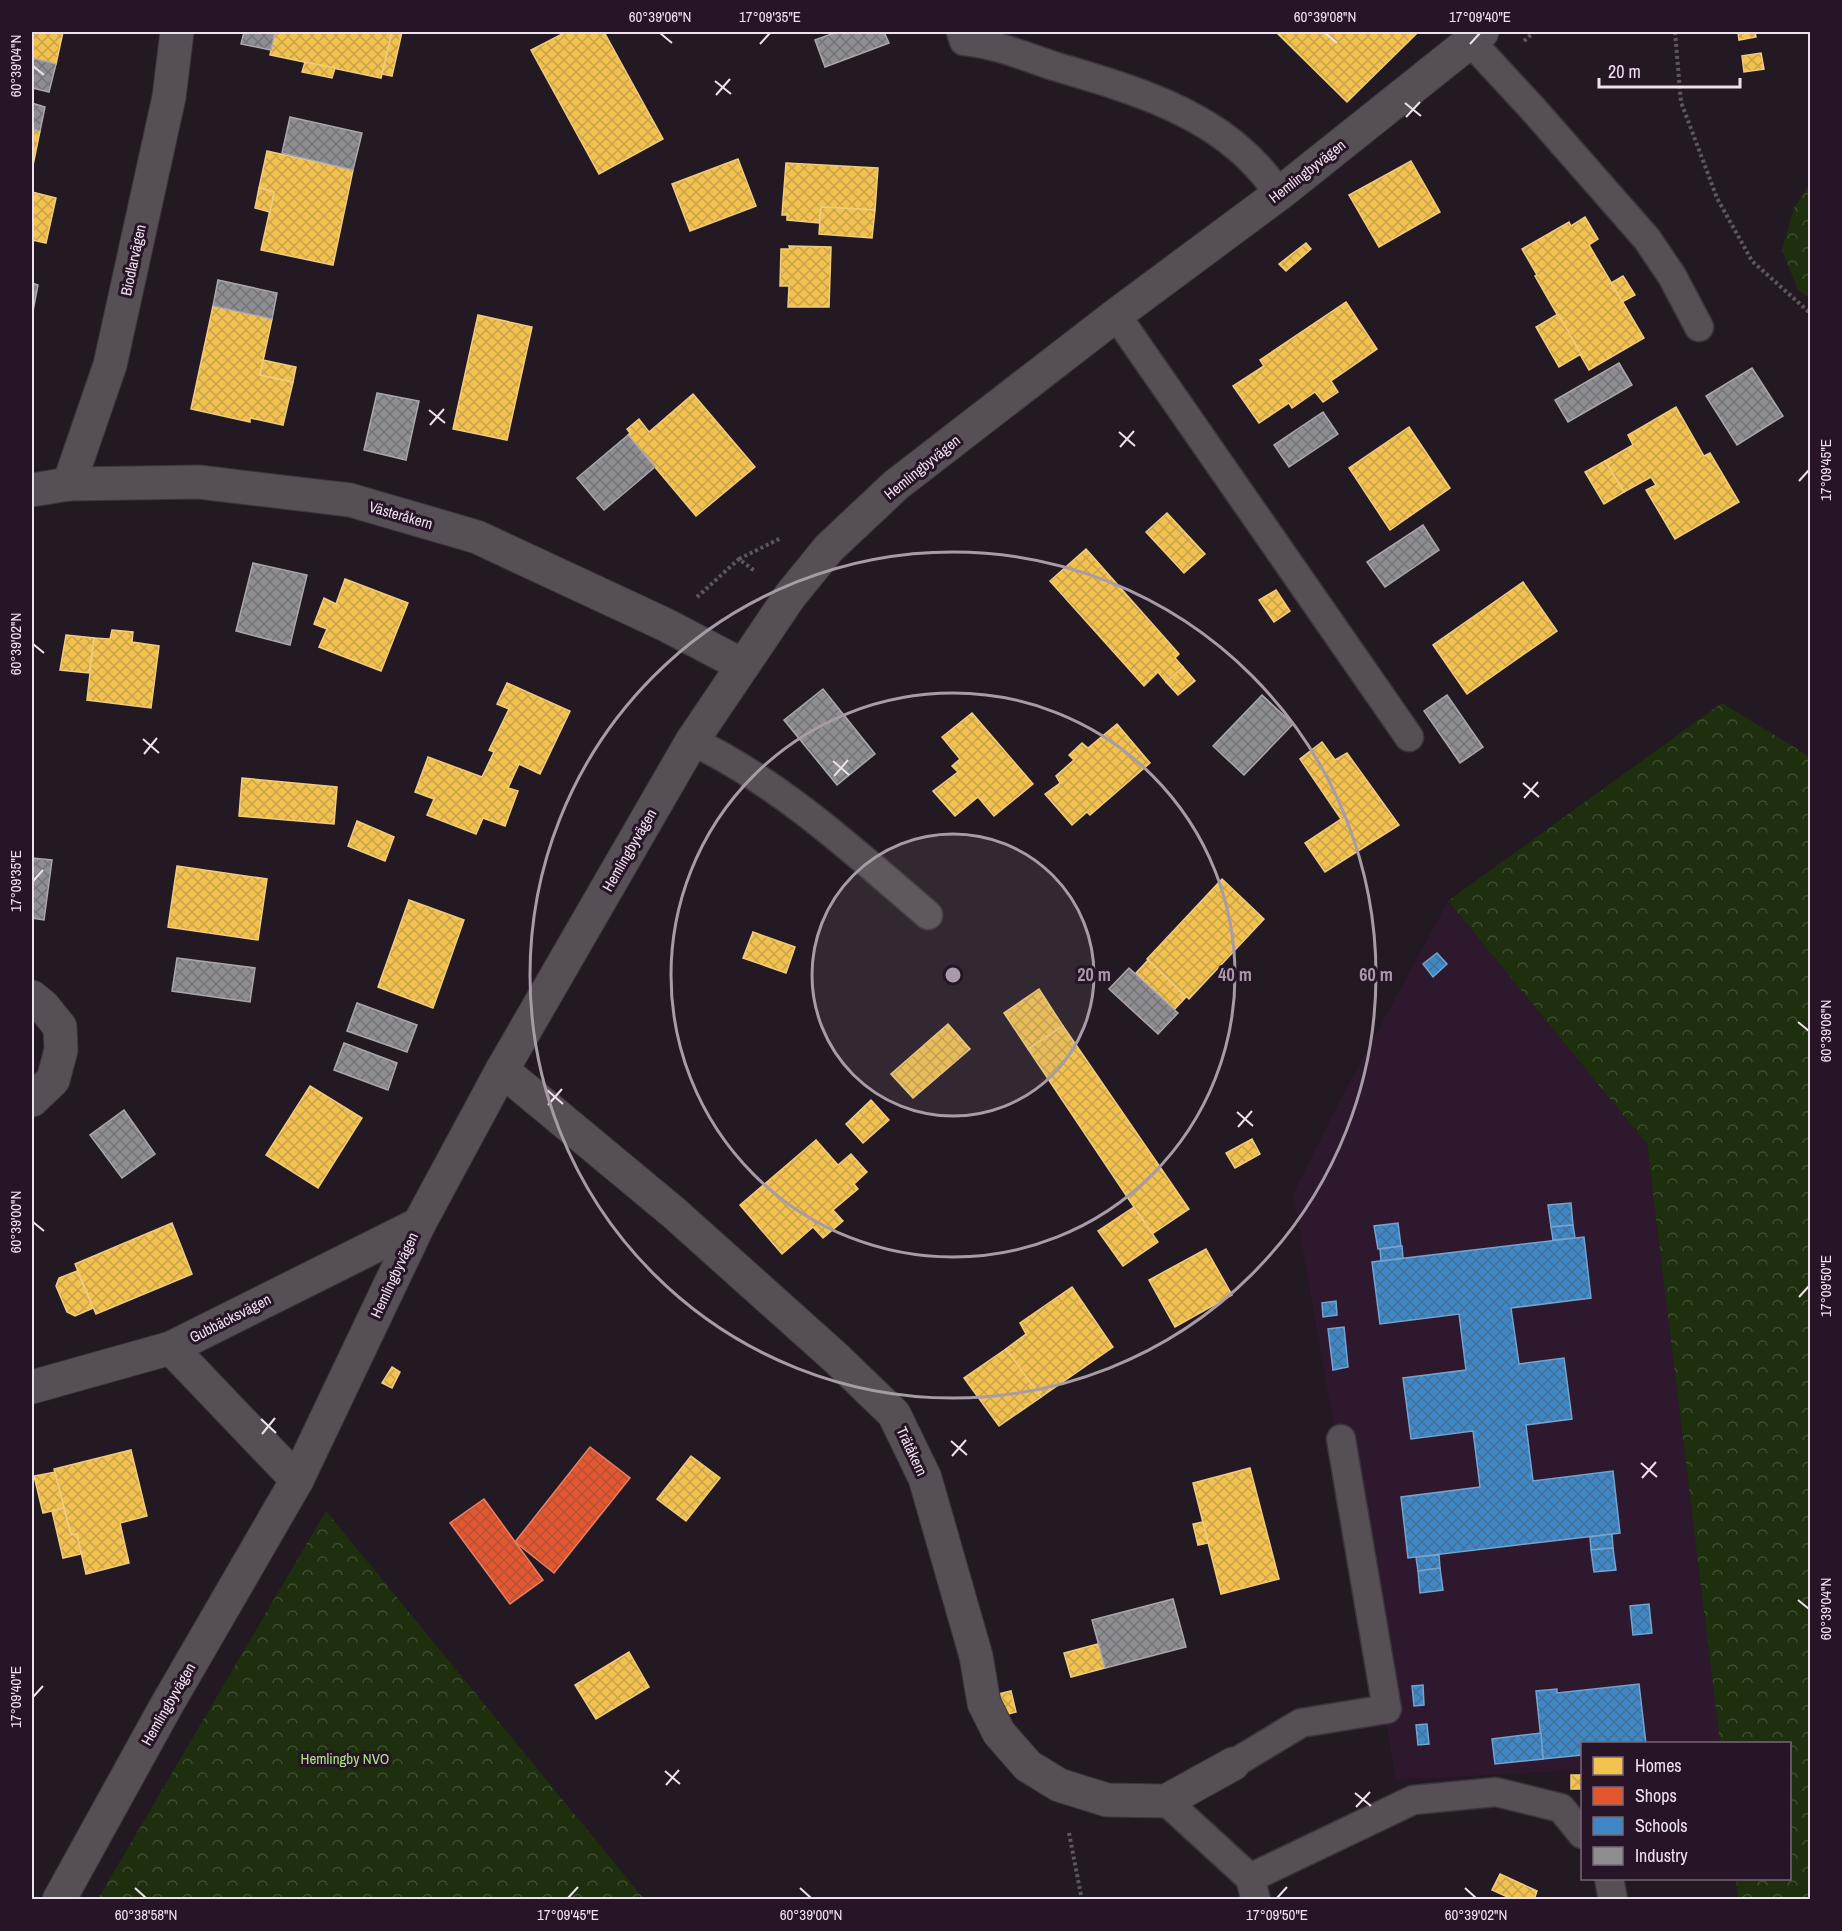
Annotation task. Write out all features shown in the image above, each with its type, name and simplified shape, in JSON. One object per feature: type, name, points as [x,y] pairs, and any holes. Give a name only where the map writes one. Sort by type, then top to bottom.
[{"type":"street","name":"Biodlarvägen","points":[[69,484],[110,365],[169,96],[177,32]]},
{"type":"street","name":"Hemlingbyvägen","points":[[59,1899],[165,1708],[297,1480],[419,1224],[502,1070],[692,741],[790,596],[829,548],[896,485],[1116,315],[1279,194],[1476,37]]},
{"type":"street","name":"Västeråkern","points":[[32,490],[69,484],[199,482],[350,500],[477,537],[666,625],[742,665]]},
{"type":"street","points":[[32,997],[43,1006],[60,1027],[61,1050],[53,1080],[32,1100]]},
{"type":"street","name":"Trätåkern","points":[[502,1070],[674,1212],[836,1358],[894,1414],[925,1478],[973,1645],[984,1703],[999,1732],[1028,1766],[1059,1785],[1107,1800],[1166,1801],[1233,1764]]},
{"type":"street","name":"Gubbäcksvägen","points":[[32,1387],[171,1348],[419,1224]]},
{"type":"street","points":[[171,1348],[297,1480]]},
{"type":"lane","points":[[961,32],[964,41],[1003,48],[1054,66],[1130,88],[1177,109],[1228,140],[1256,164],[1279,194]]},
{"type":"lane","points":[[1476,37],[1496,68],[1647,239],[1672,276],[1699,327]]},
{"type":"lane","points":[[1116,315],[1409,737]]},
{"type":"lane","points":[[692,741],[722,755],[769,786],[845,843],[928,915]]},
{"type":"lane","points":[[1233,1764],[1301,1723],[1387,1708],[1341,1439]]},
{"type":"lane","points":[[1166,1801],[1253,1889],[1413,1800],[1496,1792],[1561,1808],[1581,1833]]},
{"type":"lane","points":[[1609,1880],[1613,1899]]},
{"type":"path","points":[[1496,68],[1534,32]]},
{"type":"path","points":[[1675,32],[1682,102],[1717,198],[1752,261],[1810,313]]},
{"type":"path","points":[[1059,1785],[1082,1899]]},
{"type":"shaded area","points":[[1448,901],[1647,1144],[1720,1742],[1581,1742],[1581,1770],[1396,1780],[1293,1194],[1339,1102]]},
{"type":"green space","points":[[1810,183],[1810,298],[1798,290],[1782,250],[1794,208]]},
{"type":"green space","points":[[1722,703],[1810,757],[1810,1899],[1738,1899],[1736,1880],[1791,1880],[1791,1742],[1720,1742],[1647,1144],[1448,901]]},
{"type":"green space","name":"Hemlingby NVO","points":[[326,1511],[644,1899],[98,1899]]},
{"type":"building: Homes","points":[[32,32],[63,32],[56,64],[32,58]]},
{"type":"building: Homes","points":[[275,32],[392,32],[381,78],[270,55]]},
{"type":"building: Homes","points":[[392,32],[402,32],[392,76],[382,74]]},
{"type":"building: Homes","points":[[566,32],[604,32],[663,139],[599,174],[531,50]]},
{"type":"building: Homes","points":[[1276,32],[1413,32],[1416,34],[1347,102]]},
{"type":"building: Homes","points":[[1738,32],[1755,32],[1756,37],[1739,40]]},
{"type":"building: Homes","points":[[1761,53],[1764,69],[1744,72],[1742,56]]},
{"type":"building: Homes","points":[[305,62],[335,68],[332,78],[302,72]]},
{"type":"building: Homes","points":[[32,129],[40,131],[32,170]]},
{"type":"building: Homes","points":[[267,151],[353,170],[333,265],[261,250],[274,192],[259,188]]},
{"type":"building: Homes","points":[[738,159],[756,206],[690,231],[672,184]]},
{"type":"building: Homes","points":[[1411,161],[1440,212],[1379,247],[1349,195]]},
{"type":"building: Homes","points":[[786,163],[878,168],[875,210],[821,207],[819,223],[787,220],[787,215],[782,215]]},
{"type":"building: Homes","points":[[259,188],[274,192],[270,212],[255,208]]},
{"type":"building: Homes","points":[[32,192],[56,198],[46,243],[32,240]]},
{"type":"building: Homes","points":[[821,207],[875,210],[872,238],[819,234]]},
{"type":"building: Homes","points":[[1585,217],[1598,239],[1589,245],[1644,338],[1589,370],[1522,249],[1569,222],[1571,226]]},
{"type":"building: Homes","points":[[1306,243],[1311,249],[1286,271],[1279,264]]},
{"type":"building: Homes","points":[[789,246],[831,247],[829,307],[788,307],[789,286],[780,286],[781,249],[790,249]]},
{"type":"building: Homes","points":[[1623,276],[1635,295],[1622,302],[1611,283]]},
{"type":"building: Homes","points":[[1346,302],[1377,349],[1331,381],[1338,392],[1323,402],[1315,392],[1292,408],[1289,403],[1259,423],[1233,386],[1264,366],[1260,360]]},
{"type":"building: Homes","points":[[213,306],[272,319],[260,375],[293,382],[283,425],[250,418],[250,422],[191,409]]},
{"type":"building: Homes","points":[[1558,314],[1581,354],[1559,367],[1536,327]]},
{"type":"building: Homes","points":[[478,315],[532,327],[507,440],[453,429]]},
{"type":"building: Homes","points":[[263,360],[296,367],[293,382],[260,375]]},
{"type":"building: Homes","points":[[693,394],[755,467],[696,516],[628,435],[630,433],[627,429],[639,419],[649,432]]},
{"type":"building: Homes","points":[[1676,407],[1704,456],[1710,453],[1739,502],[1675,539],[1646,490],[1656,485],[1651,477],[1624,492],[1605,461],[1633,445],[1628,435]]},
{"type":"building: Homes","points":[[1409,427],[1450,488],[1390,530],[1349,468]]},
{"type":"building: Homes","points":[[1605,461],[1624,492],[1604,504],[1585,472]]},
{"type":"building: Homes","points":[[1167,513],[1205,554],[1184,573],[1146,532]]},
{"type":"building: Homes","points":[[1086,549],[1179,654],[1175,658],[1183,667],[1166,682],[1158,672],[1144,686],[1050,581]]},
{"type":"building: Homes","points":[[345,579],[408,603],[381,671],[319,647],[327,629],[314,624],[324,598],[336,604]]},
{"type":"building: Homes","points":[[1523,582],[1557,631],[1467,694],[1433,645]]},
{"type":"building: Homes","points":[[1276,590],[1290,611],[1274,622],[1259,600]]},
{"type":"building: Homes","points":[[112,630],[133,632],[132,642],[159,646],[151,708],[87,700],[94,638],[110,639]]},
{"type":"building: Homes","points":[[66,635],[94,638],[89,673],[60,670]]},
{"type":"building: Homes","points":[[1183,667],[1195,681],[1178,695],[1166,682]]},
{"type":"building: Homes","points":[[507,683],[570,711],[540,774],[519,764],[508,788],[518,791],[505,826],[483,818],[476,834],[427,815],[434,799],[415,792],[428,757],[482,777],[494,752],[489,750],[509,709],[497,704]]},
{"type":"building: Homes","points":[[972,713],[1033,784],[994,816],[978,797],[955,816],[933,791],[958,772],[952,766],[960,759],[942,737]]},
{"type":"building: Homes","points":[[1117,724],[1150,763],[1090,815],[1087,812],[1072,825],[1045,794],[1060,783],[1056,776],[1074,760],[1069,755],[1082,743],[1088,748]]},
{"type":"building: Homes","points":[[1322,742],[1335,760],[1347,753],[1399,825],[1325,872],[1305,843],[1341,819],[1300,759]]},
{"type":"building: Homes","points":[[242,778],[337,787],[334,824],[239,816]]},
{"type":"building: Homes","points":[[357,821],[394,837],[385,861],[348,846]]},
{"type":"building: Homes","points":[[177,866],[267,879],[258,940],[168,927]]},
{"type":"building: Homes","points":[[1222,879],[1264,919],[1189,999],[1147,959]]},
{"type":"building: Homes","points":[[409,900],[464,920],[433,1008],[378,987]]},
{"type":"building: Homes","points":[[753,932],[795,947],[786,973],[743,958]]},
{"type":"building: Homes","points":[[1148,960],[1186,997],[1174,1010],[1136,973]]},
{"type":"building: Homes","points":[[1039,989],[1063,1026],[1028,1049],[1004,1013]]},
{"type":"building: Homes","points":[[948,1024],[970,1049],[913,1098],[891,1074]]},
{"type":"building: Homes","points":[[1063,1026],[1189,1209],[1152,1234],[1028,1049]]},
{"type":"building: Homes","points":[[310,1086],[362,1118],[318,1188],[266,1155]]},
{"type":"building: Homes","points":[[871,1100],[889,1120],[863,1143],[846,1124]]},
{"type":"building: Homes","points":[[1252,1139],[1260,1154],[1235,1168],[1226,1153]]},
{"type":"building: Homes","points":[[816,1140],[838,1165],[851,1154],[867,1172],[854,1184],[858,1189],[833,1210],[843,1221],[823,1238],[813,1227],[782,1254],[740,1205]]},
{"type":"building: Homes","points":[[1134,1207],[1158,1242],[1123,1266],[1098,1231]]},
{"type":"building: Homes","points":[[172,1223],[192,1274],[96,1314],[75,1264]]},
{"type":"building: Homes","points":[[1206,1249],[1232,1295],[1175,1327],[1149,1280]]},
{"type":"building: Homes","points":[[77,1271],[93,1308],[75,1316],[67,1312],[56,1286],[59,1278]]},
{"type":"building: Homes","points":[[1072,1287],[1113,1347],[1041,1397],[1006,1349],[1026,1334],[1020,1323]]},
{"type":"building: Homes","points":[[1006,1349],[1041,1397],[999,1426],[964,1378]]},
{"type":"building: Homes","points":[[392,1367],[400,1372],[392,1388],[382,1383]]},
{"type":"building: Homes","points":[[131,1450],[147,1516],[120,1523],[129,1563],[86,1574],[77,1534],[71,1535],[54,1469]]},
{"type":"building: Homes","points":[[691,1456],[720,1478],[686,1521],[657,1499]]},
{"type":"building: Homes","points":[[1250,1468],[1279,1579],[1221,1594],[1193,1483]]},
{"type":"building: Homes","points":[[55,1472],[64,1508],[43,1513],[34,1476]]},
{"type":"building: Homes","points":[[64,1508],[71,1535],[77,1534],[81,1554],[63,1558],[52,1511]]},
{"type":"building: Homes","points":[[1203,1522],[1208,1543],[1198,1545],[1193,1524]]},
{"type":"building: Homes","points":[[1098,1644],[1105,1668],[1071,1677],[1064,1653]]},
{"type":"building: Homes","points":[[629,1652],[649,1687],[596,1719],[575,1685]]},
{"type":"building: Homes","points":[[1011,1691],[1016,1712],[1000,1716],[994,1695]]},
{"type":"building: Homes","points":[[1571,1775],[1581,1775],[1581,1789],[1571,1789]]},
{"type":"building: Homes","points":[[1500,1874],[1537,1891],[1534,1900],[1514,1900],[1492,1890]]},
{"type":"building: Shops","points":[[590,1447],[630,1478],[554,1573],[515,1542]]},
{"type":"building: Shops","points":[[484,1499],[543,1580],[510,1604],[450,1523]]},
{"type":"building: Schools","points":[[1437,953],[1447,964],[1433,977],[1423,964]]},
{"type":"building: Schools","points":[[1571,1203],[1573,1225],[1551,1227],[1548,1205]]},
{"type":"building: Schools","points":[[1398,1223],[1401,1246],[1378,1249],[1374,1226]]},
{"type":"building: Schools","points":[[1573,1225],[1575,1238],[1553,1240],[1551,1227]]},
{"type":"building: Schools","points":[[1584,1237],[1591,1298],[1511,1308],[1519,1364],[1564,1358],[1572,1419],[1526,1425],[1533,1481],[1613,1471],[1620,1533],[1408,1558],[1401,1497],[1480,1487],[1473,1431],[1411,1439],[1403,1378],[1466,1370],[1459,1314],[1380,1324],[1372,1262]]},
{"type":"building: Schools","points":[[1402,1246],[1403,1258],[1381,1261],[1380,1249]]},
{"type":"building: Schools","points":[[1336,1301],[1337,1315],[1323,1317],[1322,1303]]},
{"type":"building: Schools","points":[[1344,1327],[1348,1367],[1333,1370],[1328,1329]]},
{"type":"building: Schools","points":[[1612,1534],[1613,1548],[1591,1550],[1590,1537]]},
{"type":"building: Schools","points":[[1613,1548],[1616,1570],[1594,1572],[1591,1550]]},
{"type":"building: Schools","points":[[1439,1555],[1440,1568],[1418,1571],[1416,1557]]},
{"type":"building: Schools","points":[[1440,1568],[1443,1590],[1420,1593],[1418,1571]]},
{"type":"building: Schools","points":[[1649,1604],[1652,1633],[1633,1635],[1630,1606]]},
{"type":"building: Schools","points":[[1639,1684],[1646,1742],[1581,1742],[1581,1755],[1543,1759],[1536,1691],[1557,1689],[1557,1693]]},
{"type":"building: Schools","points":[[1423,1685],[1424,1705],[1414,1706],[1412,1686]]},
{"type":"building: Schools","points":[[1427,1724],[1429,1744],[1418,1745],[1416,1725]]},
{"type":"building: Schools","points":[[1541,1733],[1543,1759],[1495,1764],[1492,1739]]},
{"type":"building: Industry","points":[[244,32],[275,32],[271,50],[241,44]]},
{"type":"building: Industry","points":[[837,32],[884,32],[889,43],[825,67],[815,40]]},
{"type":"building: Industry","points":[[32,58],[56,64],[49,92],[32,88]]},
{"type":"building: Industry","points":[[32,103],[45,107],[40,131],[32,129]]},
{"type":"building: Industry","points":[[290,117],[362,133],[353,170],[282,153]]},
{"type":"building: Industry","points":[[218,280],[277,293],[272,319],[213,306]]},
{"type":"building: Industry","points":[[32,283],[38,285],[32,316]]},
{"type":"building: Industry","points":[[1619,363],[1632,385],[1568,422],[1555,400]]},
{"type":"building: Industry","points":[[1752,368],[1783,416],[1737,445],[1706,396]]},
{"type":"building: Industry","points":[[377,393],[419,401],[406,460],[364,450]]},
{"type":"building: Industry","points":[[1323,412],[1338,434],[1289,467],[1274,445]]},
{"type":"building: Industry","points":[[628,435],[655,467],[604,510],[577,478]]},
{"type":"building: Industry","points":[[1423,525],[1439,550],[1385,587],[1367,562]]},
{"type":"building: Industry","points":[[253,563],[307,575],[290,645],[236,631]]},
{"type":"building: Industry","points":[[823,689],[875,754],[837,785],[784,720]]},
{"type":"building: Industry","points":[[1262,695],[1293,724],[1244,775],[1213,746]]},
{"type":"building: Industry","points":[[1447,695],[1483,747],[1460,763],[1424,711]]},
{"type":"building: Industry","points":[[32,858],[52,860],[44,920],[32,918]]},
{"type":"building: Industry","points":[[177,958],[255,968],[250,1002],[172,991]]},
{"type":"building: Industry","points":[[1129,968],[1178,1013],[1158,1034],[1109,989]]},
{"type":"building: Industry","points":[[357,1003],[417,1025],[407,1052],[347,1031]]},
{"type":"building: Industry","points":[[344,1043],[397,1063],[388,1090],[334,1070]]},
{"type":"building: Industry","points":[[124,1110],[155,1154],[122,1178],[90,1135]]},
{"type":"building: Industry","points":[[1173,1599],[1186,1647],[1105,1668],[1092,1620]]}]
